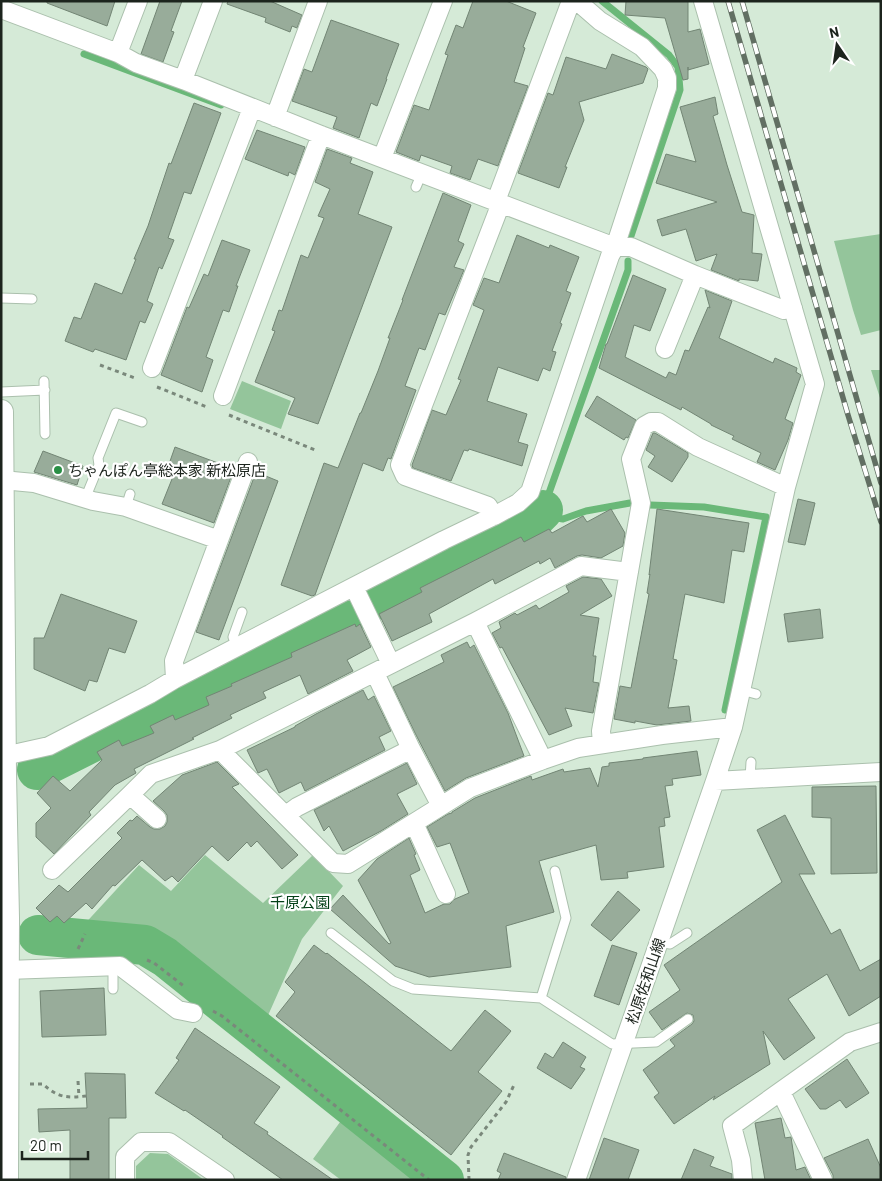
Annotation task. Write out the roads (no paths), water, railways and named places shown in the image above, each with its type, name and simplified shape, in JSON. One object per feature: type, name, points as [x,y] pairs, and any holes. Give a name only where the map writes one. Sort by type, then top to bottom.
[{"type":"main road","points":[[1,412],[2,757],[7,918],[6,1180]]},
{"type":"street","points":[[118,53],[138,1]]},
{"type":"street","points":[[183,80],[213,1]]},
{"type":"street","points":[[275,117],[318,1]]},
{"type":"street","points":[[382,158],[443,1]]},
{"type":"street","points":[[494,516],[488,506],[405,476],[400,465],[572,1]]},
{"type":"street","points":[[2,757],[49,746],[237,648],[359,599],[381,568],[442,536],[494,516],[518,503],[530,492],[667,88],[667,78],[663,69],[642,47],[600,21],[577,1]]},
{"type":"street","name":"松原佐和山線","points":[[576,1180],[715,782],[732,727],[748,692],[786,487],[815,384],[799,346],[792,308],[703,1]]},
{"type":"street","points":[[1,9],[118,53],[136,63],[382,158],[419,180],[499,202],[615,246],[631,247],[695,275],[784,310],[792,308]]},
{"type":"street","points":[[152,368],[252,108]]},
{"type":"street","points":[[223,396],[321,135]]},
{"type":"street","points":[[665,349],[695,275]]},
{"type":"street","points":[[602,744],[602,730],[641,503],[635,489],[631,459],[644,426],[651,422],[658,422],[698,447],[786,487]]},
{"type":"street","points":[[175,679],[174,661],[219,540],[242,460]]},
{"type":"street","points":[[2,480],[34,482],[92,501],[128,501],[219,540]]},
{"type":"street","points":[[52,870],[150,774],[220,750],[475,622],[581,566],[629,572]]},
{"type":"street","points":[[359,599],[391,664]]},
{"type":"street","points":[[475,622],[543,760]]},
{"type":"street","points":[[375,672],[411,749],[441,806]]},
{"type":"street","points":[[220,750],[333,863],[348,864],[470,788],[543,760],[578,748],[662,735],[732,727]]},
{"type":"street","points":[[286,815],[297,807],[411,749]]},
{"type":"street","points":[[715,782],[881,772]]},
{"type":"street","points":[[130,795],[156,819]]},
{"type":"street","points":[[414,823],[446,894]]},
{"type":"street","points":[[7,970],[120,966],[178,1010],[193,1013]]},
{"type":"street","points":[[743,1180],[741,1160],[732,1126],[850,1042],[881,1032]]},
{"type":"street","points":[[781,1092],[823,1180]]},
{"type":"street","points":[[125,1180],[124,1156],[141,1142],[169,1142],[225,1180]]},
{"type":"lane","points":[[1,298],[32,299]]},
{"type":"lane","points":[[1,392],[45,386],[45,434]]},
{"type":"lane","points":[[84,499],[99,465],[98,458],[116,413],[142,422]]},
{"type":"lane","points":[[237,648],[233,637],[242,612]]},
{"type":"lane","points":[[750,779],[751,762]]},
{"type":"lane","points":[[541,998],[566,918],[555,871]]},
{"type":"lane","points":[[331,933],[393,982],[413,990],[541,998],[612,1044],[656,1042],[688,1019]]},
{"type":"lane","points":[[659,942],[670,944],[687,933]]},
{"type":"lane","points":[[113,967],[113,989]]},
{"type":"waterway","points":[[602,1],[669,55],[678,67],[680,90],[631,236]]},
{"type":"waterway","points":[[84,54],[221,105]]},
{"type":"waterway","points":[[628,261],[628,270],[543,510],[551,517],[563,519],[586,511],[630,503]]},
{"type":"waterway","points":[[650,505],[704,507],[766,517],[725,710]]},
{"type":"waterway","points":[[37,770],[525,524],[543,510]]},
{"type":"waterway","points":[[38,935],[145,945],[165,957],[444,1180]]},
{"type":"railway","points":[[728,1],[848,415],[881,522]]},
{"type":"railway","points":[[742,1],[881,483]]},
{"type":"place","name":"ちゃんぽん亭総本家 新松原店","points":[[58,470]]},
{"type":"park label","name":"千原公園","points":[[300,902]]}]
